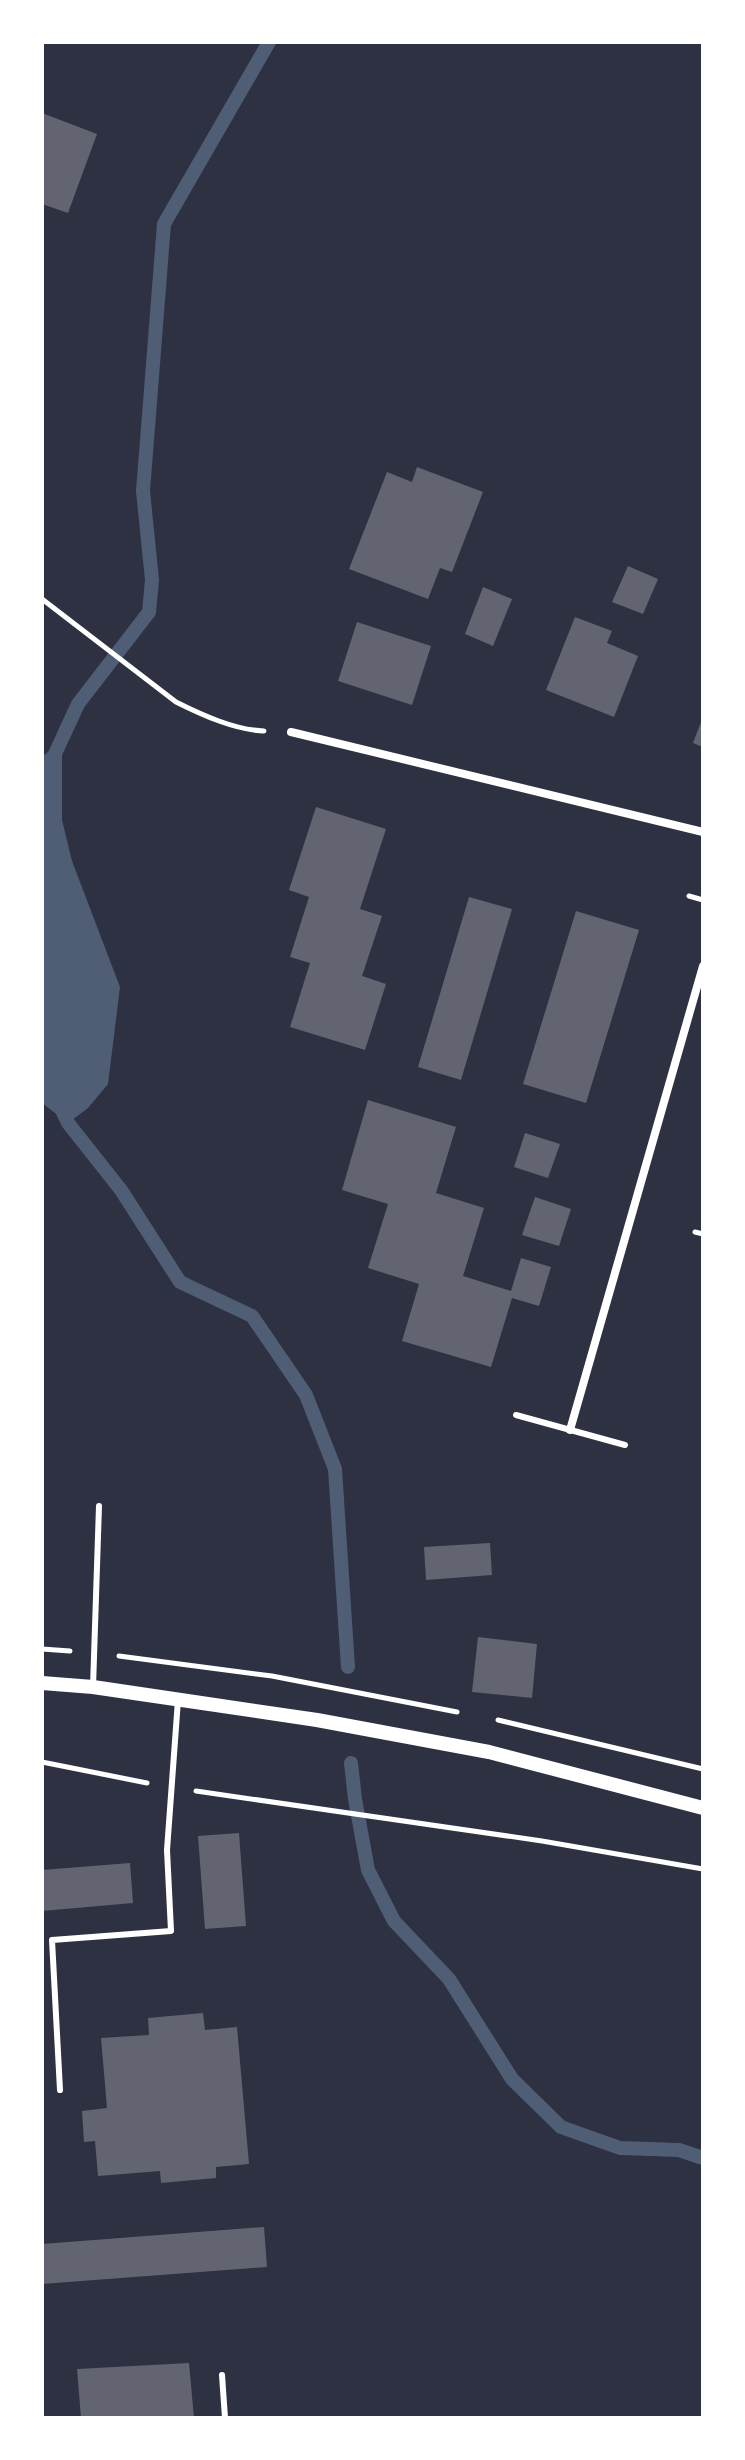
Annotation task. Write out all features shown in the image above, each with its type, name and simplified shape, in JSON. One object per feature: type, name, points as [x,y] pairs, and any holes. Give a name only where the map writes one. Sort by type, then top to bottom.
[{"type":"street","points":[[291,732],[703,832]]},
{"type":"street","points":[[570,1430],[703,966]]},
{"type":"street","points":[[42,1683],[93,1687],[317,1720],[489,1752],[703,1808]]},
{"type":"lane","points":[[516,1415],[625,1445]]},
{"type":"lane","points":[[93,1687],[99,1506]]},
{"type":"lane","points":[[60,2090],[52,1940],[171,1931],[167,1850],[178,1700]]},
{"type":"lane","points":[[222,2375],[225,2418]]},
{"type":"path","points":[[42,599],[176,702],[253,731],[291,732]]},
{"type":"path","points":[[689,896],[703,900]]},
{"type":"path","points":[[695,1232],[703,1234]]},
{"type":"path","points":[[337,1810],[703,1869]]},
{"type":"water","points":[[62,740],[62,820],[72,861],[120,987],[108,1084],[88,1108],[68,1123],[42,1103],[42,757]]},
{"type":"building","points":[[42,113],[97,134],[68,213],[42,204]]},
{"type":"building","points":[[417,467],[483,492],[452,572],[440,568],[428,599],[349,569],[387,472],[412,482]]},
{"type":"building","points":[[628,566],[658,579],[643,614],[612,602]]},
{"type":"building","points":[[483,587],[512,599],[493,646],[465,634]]},
{"type":"building","points":[[575,617],[612,631],[607,643],[638,656],[614,717],[546,690]]},
{"type":"building","points":[[357,622],[431,646],[412,705],[338,681]]},
{"type":"building","points":[[703,717],[703,747],[693,743]]},
{"type":"building","points":[[316,807],[386,829],[360,909],[382,916],[362,976],[386,984],[365,1050],[290,1027],[310,963],[290,957],[309,897],[289,890]]},
{"type":"building","points":[[469,897],[512,909],[461,1080],[418,1067]]},
{"type":"building","points":[[576,911],[639,930],[586,1103],[523,1084]]},
{"type":"building","points":[[368,1100],[456,1127],[436,1193],[484,1208],[463,1276],[511,1291],[521,1258],[551,1267],[539,1306],[512,1298],[491,1367],[402,1341],[419,1284],[368,1268],[388,1204],[342,1190]]},
{"type":"building","points":[[525,1133],[560,1144],[548,1178],[514,1167]]},
{"type":"building","points":[[535,1197],[571,1209],[559,1246],[522,1235]]},
{"type":"building","points":[[490,1543],[492,1575],[426,1580],[424,1547]]},
{"type":"building","points":[[478,1637],[537,1644],[532,1698],[472,1692]]},
{"type":"building","points":[[239,1833],[246,1926],[205,1929],[198,1836]]},
{"type":"building","points":[[130,1863],[133,1903],[42,1911],[42,1870]]},
{"type":"building","points":[[203,2013],[205,2030],[237,2027],[249,2164],[216,2167],[216,2178],[161,2183],[160,2171],[98,2176],[95,2141],[84,2142],[82,2111],[107,2108],[101,2038],[149,2035],[148,2018]]},
{"type":"building","points":[[264,2227],[267,2267],[42,2284],[42,2244]]},
{"type":"building","points":[[189,2363],[194,2418],[81,2418],[77,2369]]},
{"type":"waterway","points":[[42,782],[78,704],[149,612],[152,580],[143,491],[164,224],[269,42]]},
{"type":"waterway","points":[[60,1106],[68,1123],[121,1190],[180,1282],[252,1316],[306,1395],[335,1469],[348,1667]]},
{"type":"waterway","points":[[351,1763],[368,1870],[394,1921],[449,1979],[512,2079],[561,2127],[620,2148],[679,2150],[703,2158]]}]
